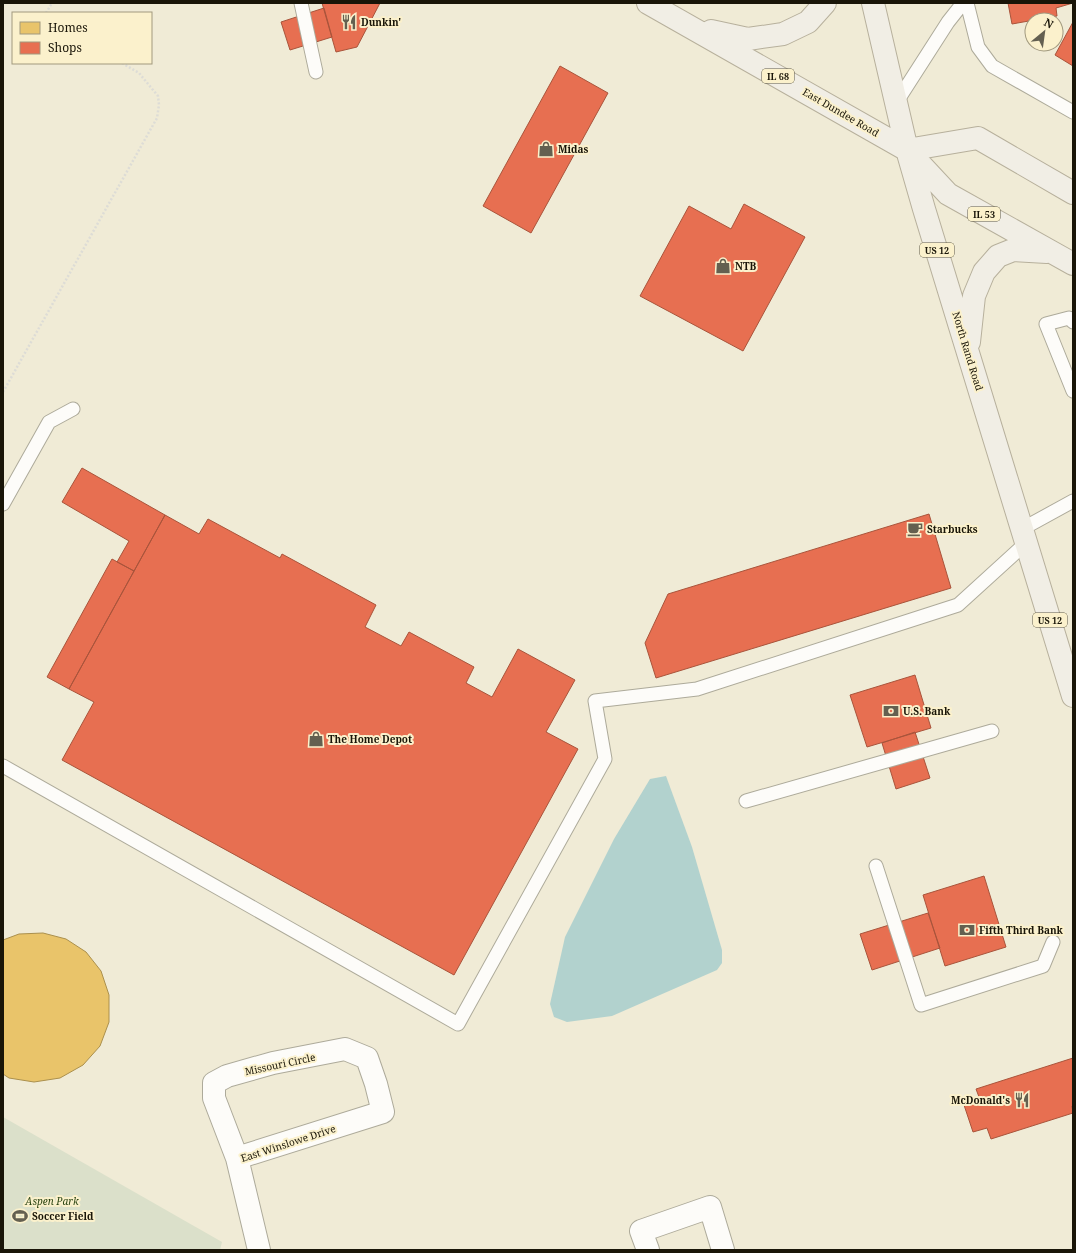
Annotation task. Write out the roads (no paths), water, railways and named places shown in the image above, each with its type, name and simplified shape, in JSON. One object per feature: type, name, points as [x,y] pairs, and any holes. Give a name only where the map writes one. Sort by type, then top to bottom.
[{"type":"main road","name":"East Dundee Road","points":[[648,3],[907,150],[948,194],[1073,264]]},
{"type":"main road","points":[[687,25],[748,39],[783,34],[808,22],[825,3]]},
{"type":"main road","name":"North Rand Road","points":[[873,3],[907,150],[1073,696]]},
{"type":"main road","points":[[907,150],[978,138],[1073,193]]},
{"type":"main road","points":[[968,351],[974,296],[984,272],[998,256],[1013,250],[1052,252]]},
{"type":"street","name":"Missouri Circle","points":[[237,1158],[214,1098],[214,1083],[227,1076],[273,1063],[345,1050],[367,1058],[376,1084],[383,1112]]},
{"type":"street","name":"East Winslowe Drive","points":[[259,1250],[237,1158],[383,1112]]},
{"type":"street","points":[[648,1250],[641,1231],[710,1207],[723,1250]]},
{"type":"lane","points":[[300,3],[316,72]]},
{"type":"lane","points":[[896,103],[948,22],[963,3]]},
{"type":"lane","points":[[967,3],[978,47],[992,66],[1073,112]]},
{"type":"lane","points":[[1073,322],[1069,318],[1046,324],[1073,391]]},
{"type":"lane","points":[[3,504],[49,422],[73,409]]},
{"type":"lane","points":[[3,766],[458,1024],[605,759],[595,701],[697,689],[958,605],[1024,536],[1073,501]]},
{"type":"lane","points":[[746,801],[992,731]]},
{"type":"lane","points":[[876,866],[921,1005],[1043,966],[1054,942]]},
{"type":"water","points":[[666,776],[692,847],[722,950],[722,963],[717,970],[612,1016],[567,1022],[554,1017],[550,1004],[565,937],[614,839],[650,779]]},
{"type":"place","name":"Dunkin'","points":[[349,22]]},
{"type":"place","name":"Midas","points":[[546,149]]},
{"type":"place","name":"NTB","points":[[723,266]]},
{"type":"place","name":"Starbucks","points":[[915,529]]},
{"type":"place","name":"U.S. Bank","points":[[891,711]]},
{"type":"place","name":"The Home Depot","points":[[316,739]]},
{"type":"place","name":"Fifth Third Bank","points":[[967,930]]},
{"type":"place","name":"McDonald's","points":[[1022,1100]]},
{"type":"place","name":"Soccer Field","points":[[20,1216]]},
{"type":"park label","name":"Aspen Park","points":[[52,1201]]}]
